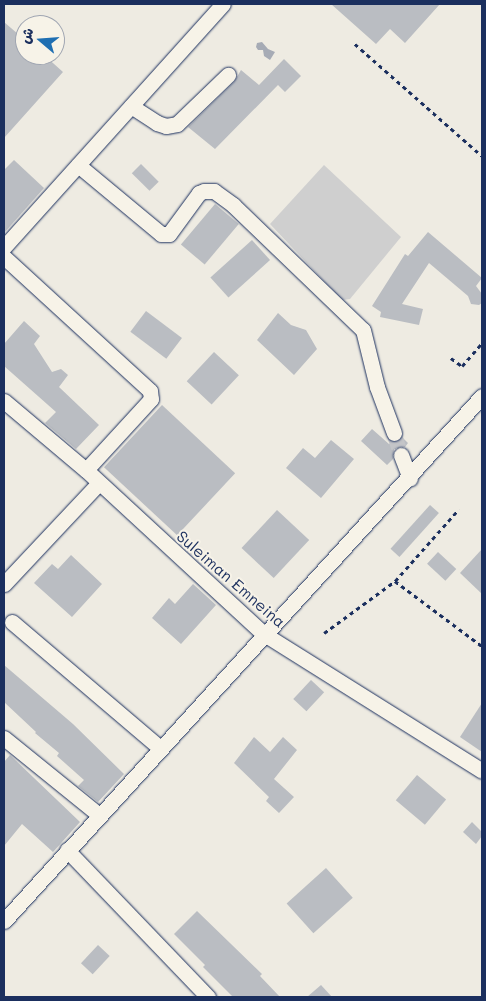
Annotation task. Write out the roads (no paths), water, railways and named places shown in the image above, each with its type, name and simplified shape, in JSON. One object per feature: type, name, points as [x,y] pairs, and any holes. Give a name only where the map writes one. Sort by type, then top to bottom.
[{"type":"street","points":[[4,248],[223,4]]},
{"type":"street","points":[[131,106],[158,123],[166,126],[177,124],[228,75]]},
{"type":"street","points":[[78,165],[161,234],[169,234],[199,193],[214,191],[233,204],[363,330],[377,387],[394,433]]},
{"type":"street","points":[[4,257],[150,391],[151,399],[86,470]]},
{"type":"street","points":[[4,921],[264,634],[410,478],[482,396]]},
{"type":"street","name":"Suleiman Emneina","points":[[4,401],[86,470],[98,484],[264,634],[482,771]]},
{"type":"street","points":[[401,455],[410,478]]},
{"type":"street","points":[[4,584],[98,484]]},
{"type":"street","points":[[12,622],[160,748]]},
{"type":"street","points":[[4,738],[100,815]]},
{"type":"street","points":[[67,850],[208,997]]},
{"type":"tunnel","points":[[394,433],[401,455]]}]
